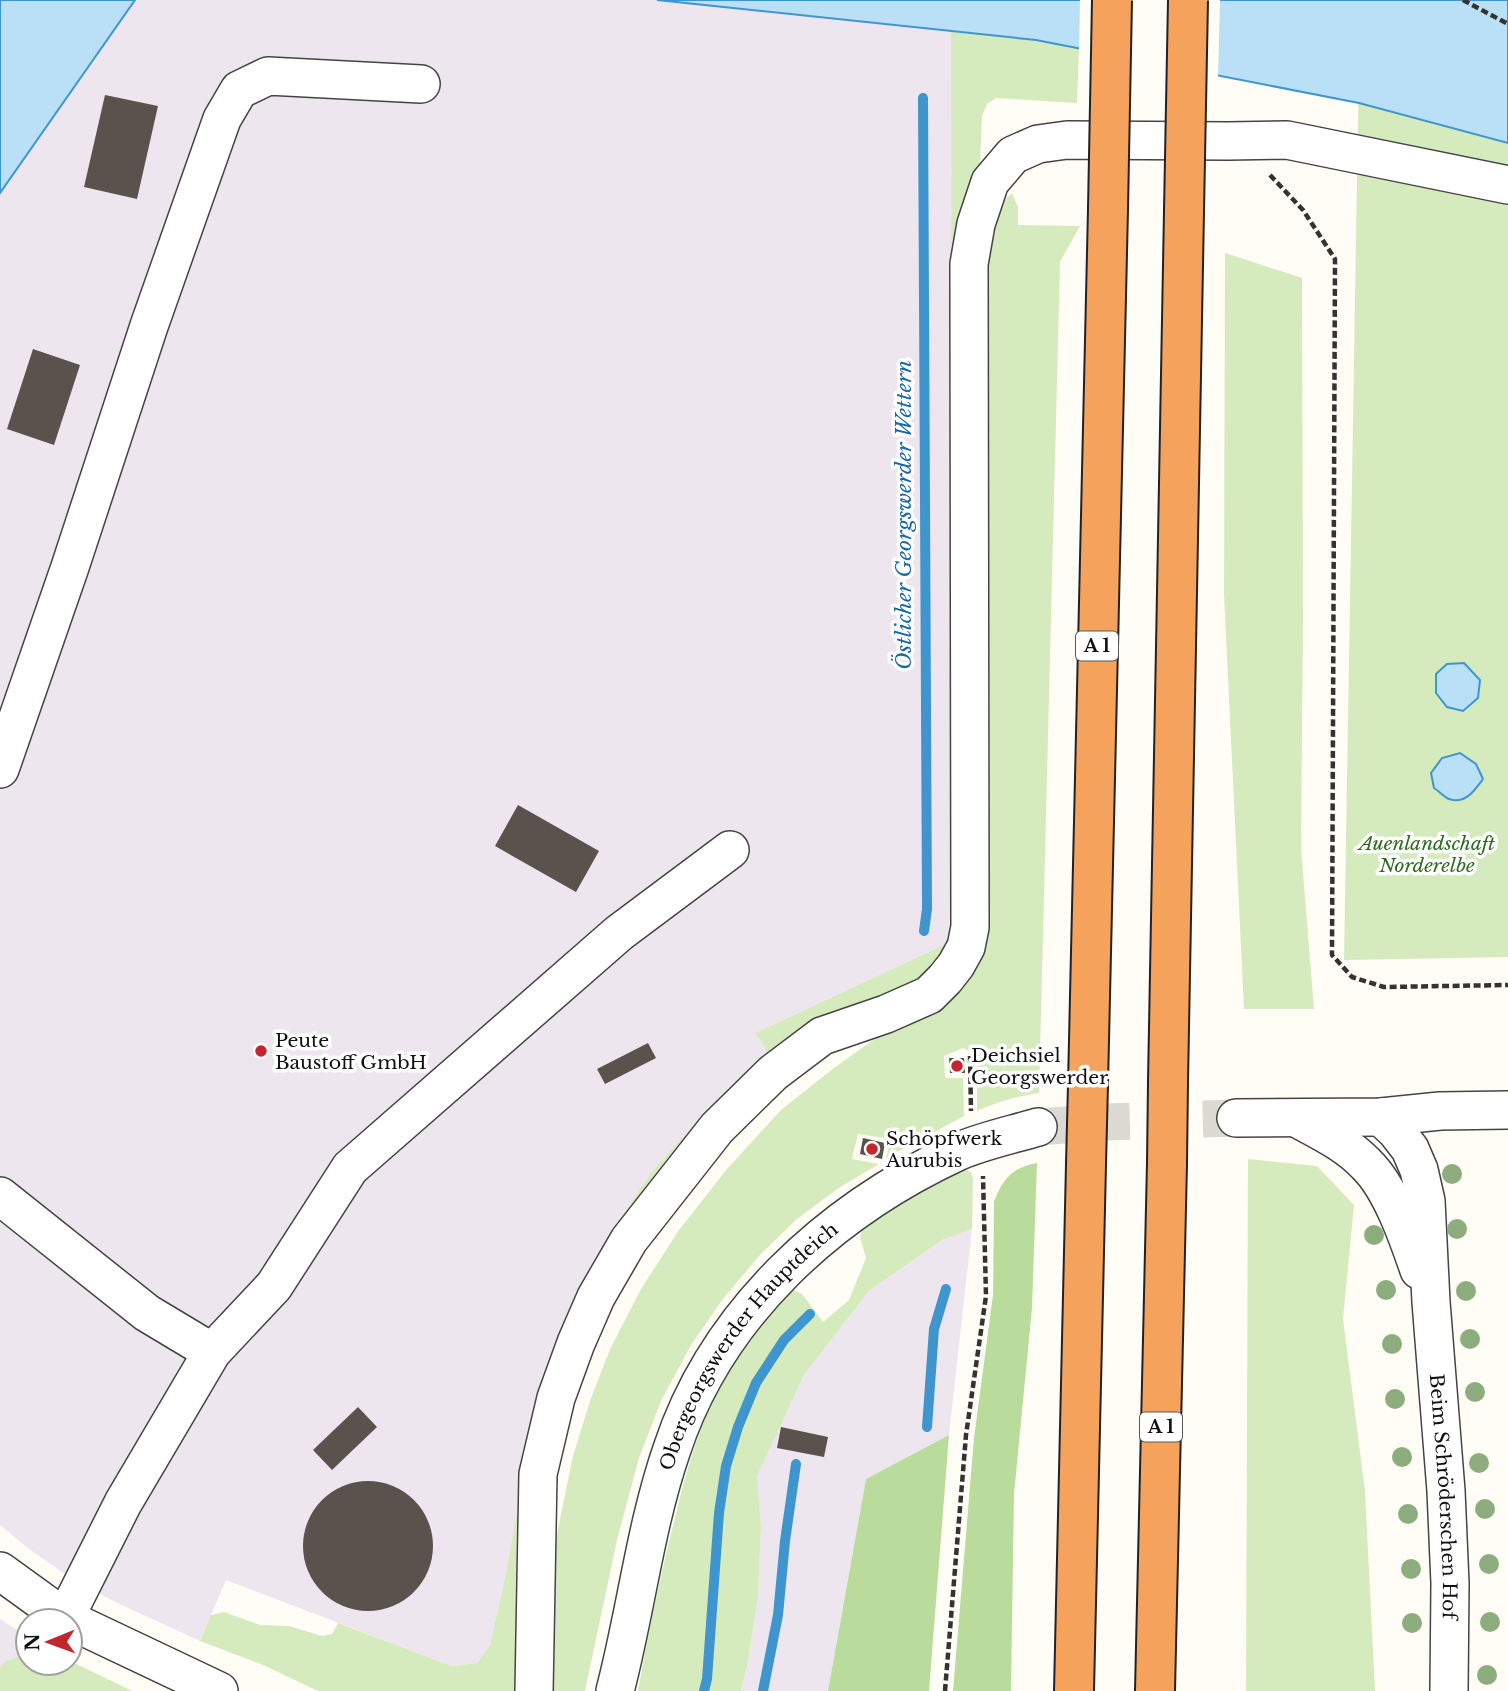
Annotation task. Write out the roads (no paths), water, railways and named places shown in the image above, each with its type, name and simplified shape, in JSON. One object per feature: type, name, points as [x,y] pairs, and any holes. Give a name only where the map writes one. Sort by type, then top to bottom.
[{"type":"highway","name":"A 1","points":[[1074,1691],[1112,0]]},
{"type":"highway","name":"A 1","points":[[1155,1691],[1188,0]]},
{"type":"street","points":[[0,769],[149,326],[222,119],[239,90],[268,76],[421,84]]},
{"type":"street","points":[[534,1691],[538,1474],[556,1398],[576,1343],[597,1297],[629,1240],[717,1128],[773,1073],[822,1037],[929,995],[956,965],[966,947],[970,927],[970,264],[976,224],[990,182],[1013,155],[1038,144],[1067,140],[1287,140],[1508,185]]},
{"type":"street","points":[[71,1607],[123,1503],[212,1352],[274,1286],[350,1168],[619,933],[730,850]]},
{"type":"street","points":[[1236,1118],[1381,1117],[1440,1111],[1508,1110]]},
{"type":"street","name":"Beim Schröderschen Hof","points":[[1381,1117],[1410,1149],[1423,1183],[1426,1201],[1446,1491],[1449,1691]]},
{"type":"street","name":"Beim Schröderschen Hof","points":[[1297,1119],[1336,1140],[1368,1165],[1385,1189],[1409,1241],[1431,1302]]},
{"type":"street","name":"Obergeorgswerder Hauptdeich","points":[[615,1691],[657,1499],[672,1448],[688,1407],[729,1336],[791,1264],[852,1212],[906,1179],[958,1152],[1038,1127]]},
{"type":"street","points":[[0,1196],[147,1313],[212,1352]]},
{"type":"street","points":[[3,1583],[46,1607]]},
{"type":"street","points":[[84,1627],[219,1691]]},
{"type":"water","points":[[0,0],[135,0],[0,193]]},
{"type":"water","points":[[657,0],[1508,0],[1508,143],[1359,103],[1036,40]]},
{"type":"water","points":[[1464,663],[1480,680],[1478,698],[1463,711],[1447,707],[1436,693],[1436,674],[1447,664]]},
{"type":"water","points":[[1460,753],[1476,764],[1483,779],[1465,798],[1455,800],[1447,798],[1434,788],[1431,773],[1442,758]]},
{"type":"waterway","name":"Östlicher Georgswerder Wettern","points":[[923,98],[927,909],[924,931]]},
{"type":"waterway","points":[[927,1427],[934,1329],[946,1289]]},
{"type":"waterway","points":[[704,1691],[719,1513],[726,1466],[756,1383],[784,1340],[810,1314]]},
{"type":"waterway","name":"Östlicher Georgswerder Wettern","points":[[763,1691],[778,1615],[796,1464]]},
{"type":"tunnel","points":[[1038,1127],[1236,1118]]},
{"type":"place","name":"Peute Baustoff GmbH","points":[[261,1051]]},
{"type":"place","name":"Deichsiel Georgswerder","points":[[957,1066]]},
{"type":"place","name":"Schöpfwerk Aurubis","points":[[872,1149]]},
{"type":"park label","name":"Auenlandschaft Norderelbe","points":[[1427,854]]}]
